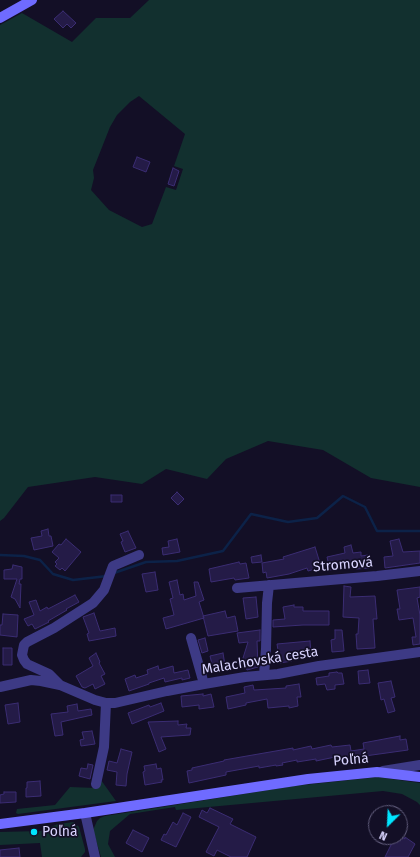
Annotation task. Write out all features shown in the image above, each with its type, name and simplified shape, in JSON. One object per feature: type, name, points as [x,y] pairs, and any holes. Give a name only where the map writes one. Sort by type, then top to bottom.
[{"type":"street","points":[[0,18],[17,4],[32,0]]},
{"type":"street","name":"Malachovská cesta","points":[[60,685],[49,674],[27,664],[22,655],[24,645],[54,628],[93,602],[104,590],[113,566],[139,555]]},
{"type":"street","name":"Stromová","points":[[237,588],[420,571]]},
{"type":"street","points":[[264,675],[269,585]]},
{"type":"street","points":[[191,638],[204,684]]},
{"type":"street","name":"Malachovská cesta","points":[[0,687],[31,680],[41,681],[60,685],[95,700],[115,703],[204,684],[420,652]]},
{"type":"street","points":[[96,784],[104,747],[106,702]]},
{"type":"street","name":"Poľná","points":[[0,824],[85,814],[308,778],[377,772],[420,765]]},
{"type":"street","points":[[377,772],[420,777]]},
{"type":"street","points":[[85,814],[95,857]]},
{"type":"green space","points":[[149,0],[420,0],[420,487],[371,478],[323,450],[268,441],[226,459],[207,479],[166,469],[142,484],[95,477],[28,487],[0,521],[0,25],[22,13],[72,42],[96,18],[130,18]],"holes":[[[139,96],[185,134],[174,166],[183,169],[176,190],[166,187],[152,224],[142,227],[109,210],[91,190],[94,178],[93,170],[110,127],[117,115],[130,102]]]},
{"type":"green space","points":[[378,777],[420,783],[420,805],[402,794],[383,791],[176,810],[175,807],[130,814],[110,831],[108,844],[115,857],[101,857],[93,830],[97,821],[105,816],[294,786]]},
{"type":"green space","points":[[101,780],[116,801],[18,814],[16,813],[17,809],[55,805],[70,787],[96,788]]},
{"type":"green space","points":[[74,822],[79,827],[85,849],[85,852],[81,857],[42,857],[40,843],[0,845],[0,832],[41,831],[58,824]]},
{"type":"building","points":[[63,11],[76,23],[71,28],[67,24],[63,28],[54,19]]},
{"type":"building","points":[[137,157],[150,162],[146,172],[133,167]]},
{"type":"building","points":[[173,168],[179,171],[174,186],[168,184]]},
{"type":"building","points":[[177,492],[184,499],[178,505],[171,498]]},
{"type":"building","points":[[111,495],[122,495],[122,502],[111,502]]},
{"type":"building","points":[[48,529],[53,546],[34,550],[31,538],[42,536],[41,531]]},
{"type":"building","points":[[128,531],[136,548],[125,552],[120,534]]},
{"type":"building","points":[[66,539],[81,552],[65,571],[62,568],[60,570],[55,566],[57,564],[55,562],[59,558],[52,552]]},
{"type":"building","points":[[177,539],[180,552],[163,555],[162,548],[169,547],[168,541]]},
{"type":"building","points":[[399,539],[403,552],[420,551],[420,563],[385,568],[384,557],[393,556],[390,541]]},
{"type":"building","points":[[351,545],[353,553],[361,552],[361,556],[368,555],[369,568],[356,569],[356,565],[330,570],[327,557],[345,553],[344,547]]},
{"type":"building","points":[[315,547],[320,563],[314,565],[315,569],[308,571],[307,568],[289,574],[267,578],[266,572],[263,573],[262,563],[284,559],[283,557]]},
{"type":"building","points":[[261,555],[262,562],[252,563],[251,557]]},
{"type":"building","points":[[239,562],[240,564],[246,563],[249,578],[235,580],[234,578],[211,582],[209,569]]},
{"type":"building","points":[[13,565],[22,567],[22,579],[20,579],[19,584],[21,584],[20,608],[15,599],[11,597],[17,579],[4,579],[4,570],[12,569]]},
{"type":"building","points":[[155,572],[158,590],[146,592],[142,574]]},
{"type":"building","points":[[177,580],[180,595],[183,594],[184,600],[196,596],[194,582],[198,582],[204,600],[199,602],[204,618],[166,629],[163,618],[174,615],[170,599],[173,598],[169,582]]},
{"type":"building","points":[[344,586],[351,587],[350,597],[375,596],[377,619],[373,619],[375,648],[357,649],[356,634],[358,634],[359,618],[343,617]]},
{"type":"building","points":[[420,587],[420,597],[417,598],[420,615],[420,644],[413,645],[412,637],[416,637],[413,618],[399,620],[397,609],[400,609],[397,590]]},
{"type":"building","points":[[75,595],[79,602],[48,621],[49,622],[35,629],[32,624],[28,626],[24,619],[34,615],[29,602],[36,600],[40,611],[47,607],[48,609]]},
{"type":"building","points":[[256,597],[258,617],[246,619],[243,598]]},
{"type":"building","points":[[294,605],[294,607],[303,607],[303,611],[329,611],[329,625],[273,627],[273,620],[285,619],[283,607]]},
{"type":"building","points":[[225,611],[227,618],[235,616],[238,631],[208,636],[203,616]]},
{"type":"building","points":[[94,613],[100,631],[115,628],[116,636],[89,641],[87,634],[89,633],[83,617]]},
{"type":"building","points":[[3,614],[18,615],[17,637],[0,635],[0,625],[2,625]]},
{"type":"building","points":[[260,630],[260,641],[257,641],[258,667],[247,670],[243,658],[248,642],[239,643],[237,633]]},
{"type":"building","points":[[335,630],[342,630],[344,651],[332,652],[331,640],[335,639]]},
{"type":"building","points":[[205,638],[208,651],[202,653],[198,640]]},
{"type":"building","points":[[310,641],[311,654],[291,655],[292,661],[280,663],[277,644]]},
{"type":"building","points":[[3,648],[12,648],[12,665],[3,665]]},
{"type":"building","points":[[96,653],[105,674],[101,676],[105,684],[95,689],[93,684],[85,688],[82,687],[76,676],[93,666],[89,658]]},
{"type":"building","points":[[223,653],[225,665],[213,668],[210,656]]},
{"type":"building","points":[[158,666],[159,670],[173,666],[174,673],[188,670],[190,678],[182,680],[182,678],[165,682],[164,678],[129,691],[125,679],[135,675],[136,678],[148,674],[147,670]]},
{"type":"building","points":[[368,670],[370,683],[359,684],[358,671]]},
{"type":"building","points":[[329,673],[342,673],[344,684],[335,685],[335,689],[327,690],[325,684],[317,685],[316,678],[329,676]]},
{"type":"building","points":[[391,681],[395,697],[391,698],[395,711],[388,713],[384,699],[381,700],[378,683]]},
{"type":"building","points":[[299,684],[301,697],[297,697],[298,706],[289,708],[289,706],[268,708],[267,699],[246,703],[246,705],[228,709],[226,697],[245,693],[244,687],[253,685],[254,690],[286,688],[286,686]]},
{"type":"building","points":[[203,694],[203,696],[211,694],[214,707],[199,709],[199,705],[182,707],[181,696]]},
{"type":"building","points":[[18,703],[20,722],[8,724],[5,705]]},
{"type":"building","points":[[161,703],[164,711],[132,724],[128,713],[149,705],[150,707]]},
{"type":"building","points":[[77,704],[78,711],[91,709],[92,715],[61,722],[63,735],[55,736],[51,714],[68,712],[67,706]]},
{"type":"building","points":[[178,721],[178,725],[187,724],[186,728],[191,728],[190,735],[161,737],[166,749],[159,752],[148,722]]},
{"type":"building","points":[[92,731],[95,744],[81,746],[80,740],[84,739],[82,732]]},
{"type":"building","points":[[400,736],[400,740],[406,739],[408,750],[336,760],[335,757],[316,761],[316,759],[297,762],[297,760],[282,763],[283,765],[259,768],[259,766],[226,772],[226,775],[189,783],[187,771],[192,770],[192,768],[224,760],[311,746],[312,749],[331,745],[332,747],[350,745],[351,751],[364,749],[363,743]]},
{"type":"building","points":[[121,749],[132,752],[126,786],[116,785],[117,772],[107,770],[109,761],[117,763]]},
{"type":"building","points":[[88,764],[93,765],[90,779],[79,776],[81,768],[87,769]]},
{"type":"building","points":[[156,764],[157,769],[161,768],[162,782],[145,785],[143,772],[145,771],[144,766]]},
{"type":"building","points":[[40,781],[41,796],[26,797],[27,782]]},
{"type":"building","points":[[4,792],[16,792],[16,802],[0,803],[0,795],[4,794]]},
{"type":"building","points":[[210,808],[233,819],[230,824],[256,837],[247,857],[231,857],[217,850],[214,856],[206,852],[219,827],[199,817],[202,810],[207,813]]},
{"type":"building","points":[[183,813],[191,817],[176,847],[161,840],[164,834],[166,835],[173,822],[177,825]]},
{"type":"building","points":[[133,830],[149,838],[142,852],[126,843]]},
{"type":"building","points":[[408,839],[415,844],[408,857],[385,857],[391,845],[408,845]]},
{"type":"building","points":[[19,848],[20,857],[0,857],[0,850]]},
{"type":"waterway","points":[[114,573],[146,562],[177,561],[223,551],[251,514],[288,522],[317,518],[343,496],[365,507],[377,531],[420,531]]},
{"type":"waterway","points":[[0,555],[24,556],[40,560],[53,574],[73,580],[107,576]]},
{"type":"place","name":"Poľná","points":[[34,832]]}]
